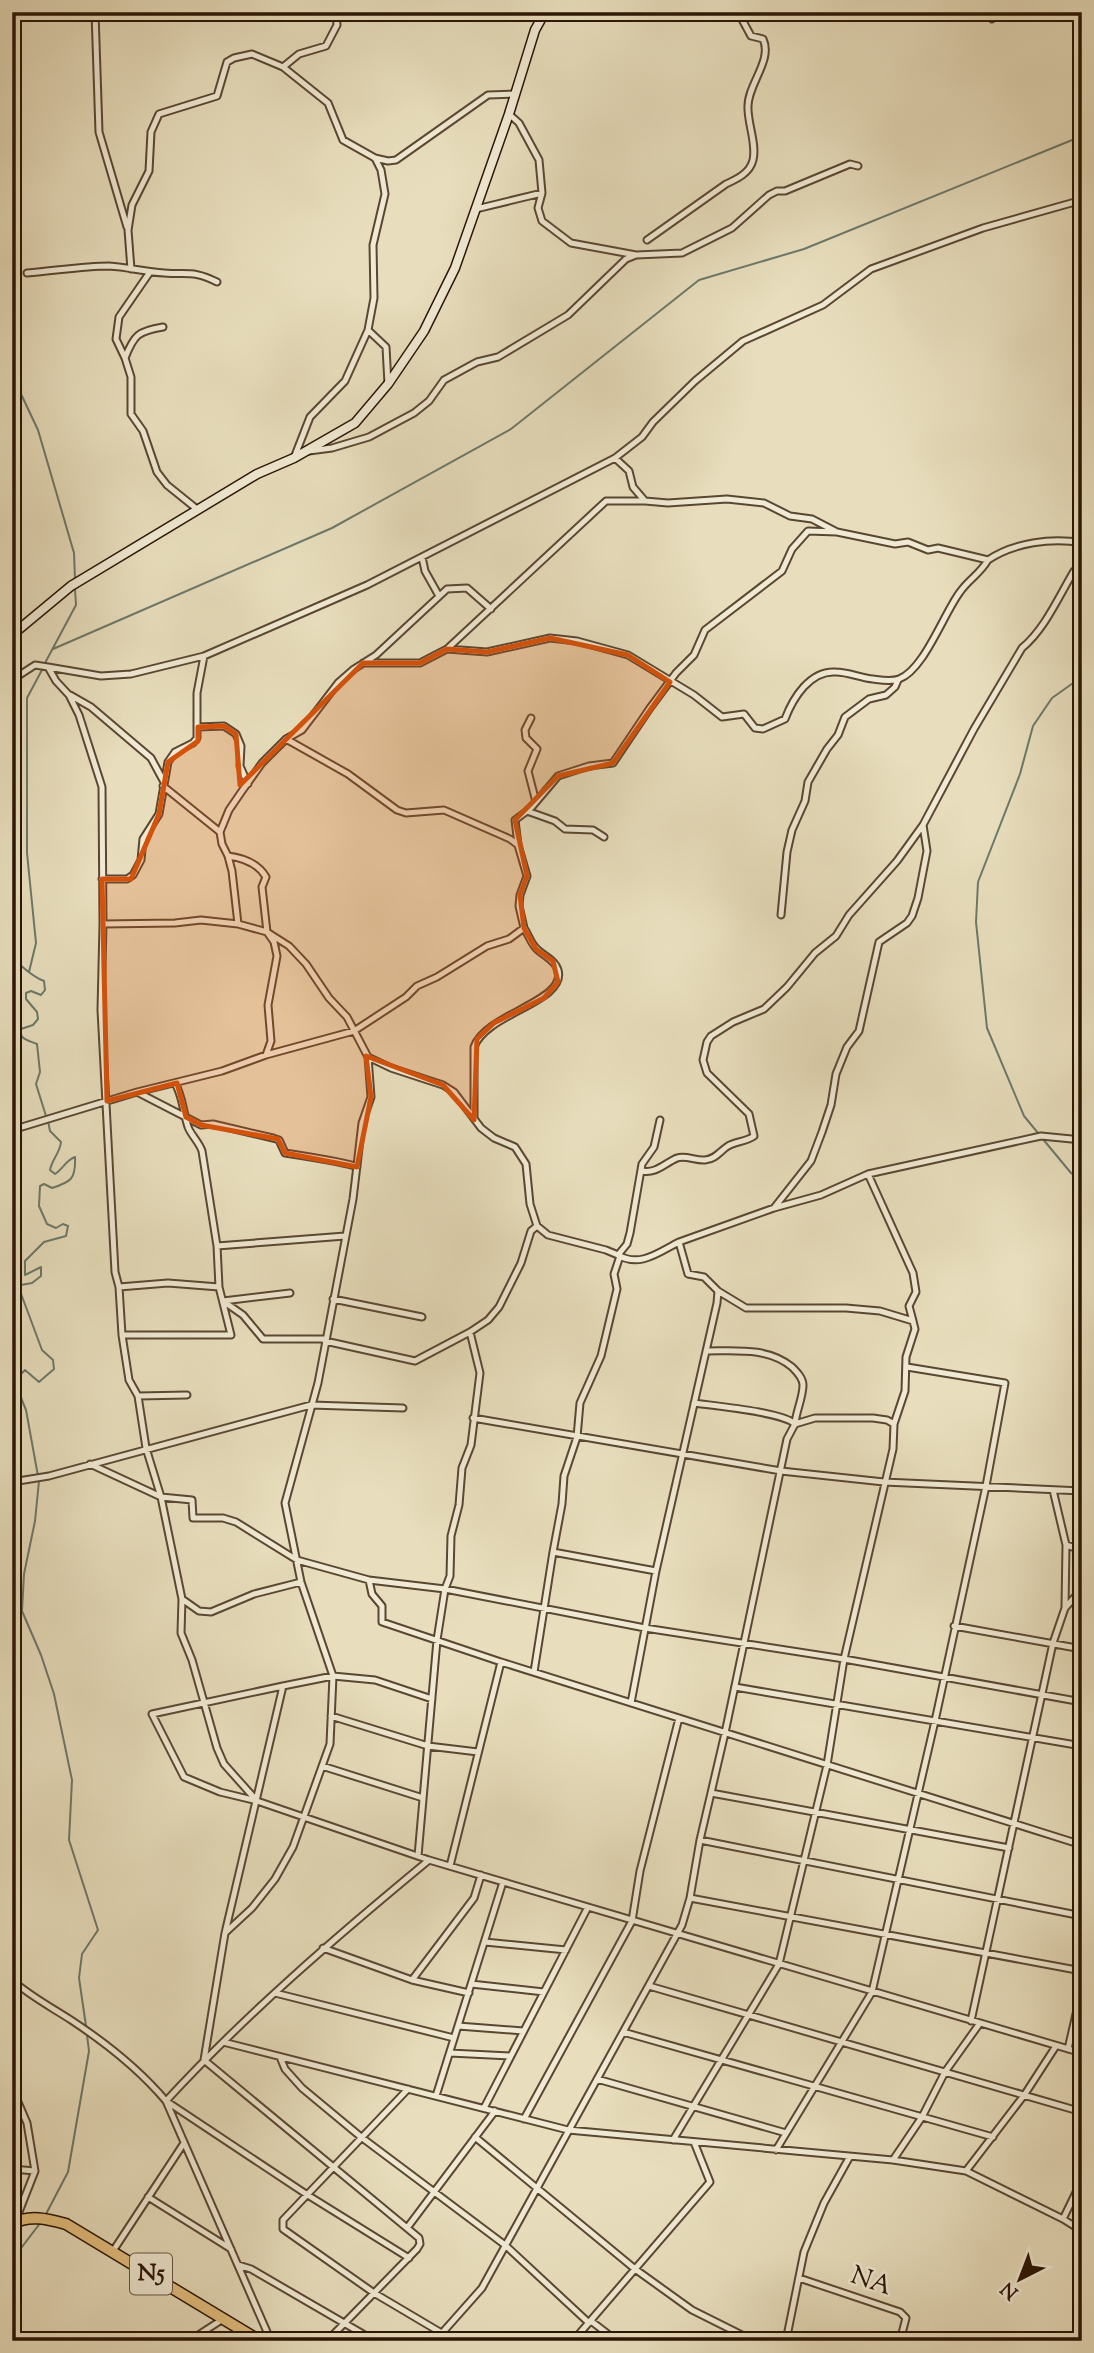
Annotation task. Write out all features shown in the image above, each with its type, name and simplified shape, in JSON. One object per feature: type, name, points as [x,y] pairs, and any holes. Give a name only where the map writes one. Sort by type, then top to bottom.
[{"type":"highway","name":"N5","points":[[17,2222],[37,2218],[66,2224],[260,2341]]},
{"type":"street","points":[[95,12],[99,132],[128,230],[131,269]]},
{"type":"street","points":[[284,67],[299,54],[326,46],[337,25],[336,12]]},
{"type":"street","points":[[12,635],[75,584],[257,474],[294,458],[355,423],[388,384],[424,331],[455,268],[509,114],[535,30],[545,12]]},
{"type":"street","points":[[648,240],[738,178],[748,170],[754,159],[748,105],[766,46],[763,39],[751,36],[738,12]]},
{"type":"street","points":[[128,230],[132,205],[149,171],[151,132],[159,114],[217,96],[227,62],[234,58],[252,54],[284,67],[328,103],[342,140],[388,162],[396,160],[488,95],[515,94]]},
{"type":"street","points":[[509,114],[519,123],[539,160],[542,193],[538,208],[542,221],[571,243],[636,255],[682,254],[732,228],[769,195],[850,164],[858,166]]},
{"type":"street","points":[[294,458],[310,417],[345,381],[368,330],[374,298],[373,245],[385,194],[381,170],[375,158]]},
{"type":"street","points":[[476,209],[542,193]]},
{"type":"street","points":[[12,683],[15,675],[35,665],[101,676],[131,674],[204,656],[367,585],[615,458],[642,437],[653,422],[695,381],[743,341],[824,305],[870,269],[983,228],[1082,200]]},
{"type":"street","points":[[305,452],[332,448],[369,437],[414,413],[429,401],[444,380],[477,362],[498,358],[568,315],[626,259],[636,255]]},
{"type":"street","points":[[27,273],[83,267],[131,269],[176,274],[198,273],[217,282]]},
{"type":"street","points":[[150,272],[119,317],[116,339],[131,377],[131,414],[143,432],[157,472],[167,485],[198,510]]},
{"type":"street","points":[[125,358],[134,338],[144,330],[163,327]]},
{"type":"street","points":[[368,330],[386,347],[388,384]]},
{"type":"street","points":[[615,458],[629,471],[633,487],[645,501]]},
{"type":"street","points":[[363,663],[420,663],[447,649],[606,501],[668,503],[727,499],[764,503],[790,516],[812,519],[837,532]]},
{"type":"street","points":[[474,1120],[474,1059],[477,1040],[494,1023],[544,998],[558,982],[558,970],[553,961],[536,949],[524,928],[519,906],[527,876],[517,845],[516,820],[558,776],[589,766],[613,763],[670,682],[694,655],[705,630],[782,571],[792,549],[808,531],[837,532],[895,544],[908,542],[928,550],[938,548],[988,560]]},
{"type":"street","points":[[447,649],[487,652],[550,638],[577,641],[628,654],[694,695],[722,717],[744,714],[755,728],[763,729],[785,719],[792,701],[818,674],[836,672],[886,681],[898,680],[910,673],[928,648],[959,592],[980,573],[988,560],[1011,548],[1044,541],[1065,540],[1082,543]]},
{"type":"street","points":[[422,557],[425,571],[439,596]]},
{"type":"street","points":[[642,1171],[648,1172],[682,1157],[696,1161],[708,1160],[718,1156],[730,1144],[747,1141],[754,1136],[749,1114],[707,1073],[703,1060],[707,1042],[722,1028],[764,1009],[787,987],[815,953],[836,936],[849,915],[897,861],[923,825],[974,729],[1022,648],[1044,621],[1074,571],[1082,566]]},
{"type":"street","points":[[238,924],[228,856],[220,832],[229,810],[262,763],[286,739],[302,730],[338,683],[376,655],[447,589],[467,588],[491,609]]},
{"type":"street","points":[[102,879],[127,879],[133,875],[141,860],[143,839],[159,814],[168,762],[175,752],[197,738],[197,693],[204,656]]},
{"type":"street","points":[[48,667],[69,695],[79,715],[102,787],[101,1010],[115,1272],[129,1380],[138,1396],[146,1448],[161,1497],[182,1599],[181,1633],[192,1660],[216,1748],[224,1764],[257,1801]]},
{"type":"street","points":[[780,915],[787,852],[792,830],[805,801],[808,782],[838,734],[845,717],[869,699],[886,695],[898,680]]},
{"type":"street","points":[[69,695],[91,707],[151,758],[164,784],[220,832]]},
{"type":"street","points":[[531,718],[525,730],[526,738],[537,749],[528,771],[536,802]]},
{"type":"street","points":[[198,727],[224,726],[236,734],[241,746],[240,766],[248,784]]},
{"type":"street","points":[[286,739],[348,774],[397,810],[407,813],[444,810],[510,839],[517,845]]},
{"type":"street","points":[[527,811],[555,821],[565,829],[593,830],[604,837]]},
{"type":"street","points":[[774,1208],[811,1161],[831,1105],[836,1074],[847,1047],[859,1031],[879,942],[907,923],[912,916],[927,851],[923,825]]},
{"type":"street","points":[[228,856],[239,857],[259,866],[266,877],[262,887],[267,932],[274,942],[277,956],[268,1005],[271,1041],[266,1055]]},
{"type":"street","points":[[103,924],[175,923],[190,920],[238,924],[267,932],[289,946],[306,964],[329,998],[347,1017],[368,1057],[371,1097],[362,1123],[353,1199],[318,1383],[285,1503],[301,1582],[332,1676],[330,1744],[305,1819],[275,1880],[252,1908],[225,1933]]},
{"type":"street","points":[[12,1129],[354,1031],[406,997],[417,986],[487,946],[509,939],[524,928]]},
{"type":"street","points":[[368,1057],[391,1068],[443,1085],[454,1092],[474,1120],[494,1138],[515,1147],[526,1164],[530,1204],[537,1226],[548,1236],[606,1250],[628,1261],[640,1261],[678,1242],[774,1208],[821,1195],[868,1174],[1041,1136],[1082,1140]]},
{"type":"street","points":[[122,1335],[231,1335],[219,1287],[218,1246],[202,1151],[189,1129],[175,1083]]},
{"type":"street","points":[[137,1092],[201,1125],[213,1124],[273,1138],[279,1140],[285,1153],[351,1163],[357,1167]]},
{"type":"street","points":[[534,1672],[562,1504],[564,1476],[577,1437],[580,1403],[601,1356],[617,1289],[614,1274],[619,1256],[627,1244],[642,1171],[648,1154],[654,1147],[660,1120]]},
{"type":"street","points":[[673,2140],[779,1964],[827,1765],[844,1659],[894,1449],[894,1424],[905,1391],[906,1357],[915,1329],[909,1306],[916,1292],[912,1273],[868,1174]]},
{"type":"street","points":[[223,1301],[243,1315],[263,1339],[325,1340],[415,1361],[488,1320],[499,1307],[521,1263],[531,1231],[537,1226]]},
{"type":"street","points":[[218,1246],[345,1236]]},
{"type":"street","points":[[678,1242],[688,1274],[704,1277],[718,1291],[746,1308],[846,1308],[880,1311],[913,1321]]},
{"type":"street","points":[[119,1287],[168,1283],[219,1287]]},
{"type":"street","points":[[631,1703],[656,1571],[718,1291]]},
{"type":"street","points":[[223,1301],[290,1293]]},
{"type":"street","points":[[333,1298],[422,1317]]},
{"type":"street","points":[[418,1856],[437,1640],[445,1589],[450,1576],[451,1536],[459,1504],[462,1468],[471,1445],[480,1373],[470,1332]]},
{"type":"street","points":[[435,2341],[482,2288],[678,1934],[690,1898],[700,1840],[787,1439],[795,1424],[803,1385],[801,1377],[789,1365],[770,1354],[706,1351]]},
{"type":"street","points":[[776,2150],[872,1992],[935,1721],[986,1486],[1005,1382],[907,1367]]},
{"type":"street","points":[[138,1396],[187,1395]]},
{"type":"street","points":[[694,1403],[771,1413],[790,1419],[795,1424]]},
{"type":"street","points":[[12,1482],[28,1482],[311,1405],[403,1408]]},
{"type":"street","points":[[473,1418],[781,1471],[884,1482],[1082,1491]]},
{"type":"street","points":[[795,1424],[815,1418],[873,1418],[894,1424]]},
{"type":"street","points":[[90,1464],[161,1497],[192,1500],[193,1518],[223,1518],[236,1522],[297,1560],[369,1580],[445,1589],[645,1628],[744,1642],[1082,1702]]},
{"type":"street","points":[[971,2021],[1032,1738],[1065,1608],[1066,1545],[1052,1490]]},
{"type":"street","points":[[1066,1545],[1082,1550]]},
{"type":"street","points":[[553,1552],[656,1571]]},
{"type":"street","points":[[369,1580],[372,1594],[382,1606],[382,1622],[1082,1845]]},
{"type":"street","points":[[182,1599],[199,1611],[211,1612],[254,1594],[301,1582]]},
{"type":"street","points":[[1065,1608],[1082,1589]]},
{"type":"street","points":[[954,1626],[1082,1649]]},
{"type":"street","points":[[450,1866],[501,1662]]},
{"type":"street","points":[[432,1699],[375,1679],[332,1676],[152,1714],[184,1777],[220,1791],[257,1801],[429,1860],[1082,2053]]},
{"type":"street","points":[[204,2060],[225,1933],[284,1686]]},
{"type":"street","points":[[735,1687],[1082,1746]]},
{"type":"street","points":[[331,1716],[428,1746],[478,1752]]},
{"type":"street","points":[[524,2119],[632,1921],[640,1871],[679,1718]]},
{"type":"street","points":[[322,1766],[423,1798]]},
{"type":"street","points":[[711,1793],[1009,1847]]},
{"type":"street","points":[[700,1840],[1082,1916]]},
{"type":"street","points":[[166,2101],[204,2060],[323,1948],[429,1860]]},
{"type":"street","points":[[412,1980],[474,1898],[481,1875]]},
{"type":"street","points":[[436,2096],[503,1882]]},
{"type":"street","points":[[690,1898],[1082,1971]]},
{"type":"street","points":[[484,2108],[588,1907]]},
{"type":"street","points":[[485,1942],[566,1950]]},
{"type":"street","points":[[323,1948],[412,1980],[469,1993]]},
{"type":"street","points":[[12,1980],[145,2076],[166,2101],[306,2194],[409,2258]]},
{"type":"street","points":[[471,1984],[544,1992]]},
{"type":"street","points":[[649,1986],[1082,2112]]},
{"type":"street","points":[[1068,2049],[1082,1988]]},
{"type":"street","points":[[275,1993],[454,2038]]},
{"type":"street","points":[[893,2160],[922,2117],[945,2072],[980,2023]]},
{"type":"street","points":[[458,2026],[523,2031]]},
{"type":"street","points":[[623,2032],[993,2137]]},
{"type":"street","points":[[223,2042],[568,2130],[893,2160],[966,2171],[1082,2231]]},
{"type":"street","points":[[966,2171],[1025,2094],[1056,2046]]},
{"type":"street","points":[[450,2053],[511,2056]]},
{"type":"street","points":[[280,2056],[285,2069],[302,2088],[361,2137],[505,2245],[590,2322],[617,2341]]},
{"type":"street","points":[[204,2060],[419,2238],[421,2244],[409,2258],[327,2341]]},
{"type":"street","points":[[597,2079],[786,2133]]},
{"type":"street","points":[[12,2088],[27,2123],[35,2171],[17,2222]]},
{"type":"street","points":[[408,2089],[282,2220],[283,2229],[374,2293],[455,2341]]},
{"type":"street","points":[[166,2101],[271,2341]]},
{"type":"street","points":[[407,2228],[495,2111]]},
{"type":"street","points":[[475,2137],[635,2269],[692,2310],[754,2341]]},
{"type":"street","points":[[573,2341],[710,2182],[694,2142]]},
{"type":"street","points":[[113,2251],[184,2143]]},
{"type":"street","points":[[786,2341],[804,2252],[824,2203],[849,2158]]},
{"type":"street","points":[[12,2169],[35,2171]]},
{"type":"street","points":[[1063,2219],[1082,2180]]},
{"type":"street","points":[[148,2197],[231,2249]]},
{"type":"street","points":[[238,2265],[251,2269],[375,2341]]},
{"type":"street","name":"NA","points":[[799,2278],[900,2312],[906,2318],[901,2341]]},
{"type":"street","points":[[190,2341],[223,2319]]},
{"type":"highlighted area","points":[[550,638],[628,655],[670,682],[613,763],[558,776],[515,820],[527,876],[520,895],[524,928],[536,949],[553,961],[558,982],[544,998],[494,1023],[477,1039],[474,1120],[443,1085],[366,1056],[371,1097],[357,1167],[285,1153],[278,1139],[201,1125],[186,1117],[177,1083],[107,1101],[102,879],[131,879],[159,814],[168,762],[198,741],[198,727],[224,726],[236,734],[240,785],[363,663],[420,663],[447,649],[487,652]]},
{"type":"waterway","points":[[53,649],[332,528],[511,429],[699,280],[804,249],[1082,136]]},
{"type":"waterway","points":[[12,375],[38,430],[74,553],[75,580]]},
{"type":"waterway","points":[[45,663],[76,605],[75,589]]},
{"type":"waterway","points":[[1038,1133],[1024,1116],[987,1028],[976,922],[978,882],[1020,774],[1033,726],[1052,698],[1076,681],[1082,663]]},
{"type":"waterway","points":[[29,972],[36,943],[27,853],[27,698],[43,668]]},
{"type":"waterway","points":[[12,958],[44,981],[45,990],[41,995],[31,991],[26,993],[26,999],[37,1012],[38,1019],[33,1025],[21,1029],[21,1035],[37,1044],[40,1072],[36,1084],[46,1116]]},
{"type":"waterway","points":[[38,1476],[26,1410],[17,1388],[19,1376],[25,1370],[39,1382],[54,1369],[53,1360],[42,1350],[20,1291],[21,1285],[32,1283],[41,1276],[41,1267],[25,1275],[25,1261],[44,1242],[66,1236],[68,1226],[63,1224],[56,1228],[47,1224],[39,1206],[40,1186],[44,1184],[52,1188],[64,1184],[73,1175],[75,1164],[75,1157],[55,1174],[50,1170],[61,1142],[50,1131],[48,1121]]},
{"type":"waterway","points":[[1042,1138],[1071,1173],[1082,1181]]},
{"type":"waterway","points":[[39,1481],[35,1521],[24,1574],[22,1611],[54,1694],[72,1780],[69,1840],[98,1930],[82,1954],[79,1978],[86,2026]]},
{"type":"waterway","points":[[46,2214],[68,2172],[89,2051],[87,2035]]},
{"type":"waterway","points":[[12,2260],[41,2222]]}]
